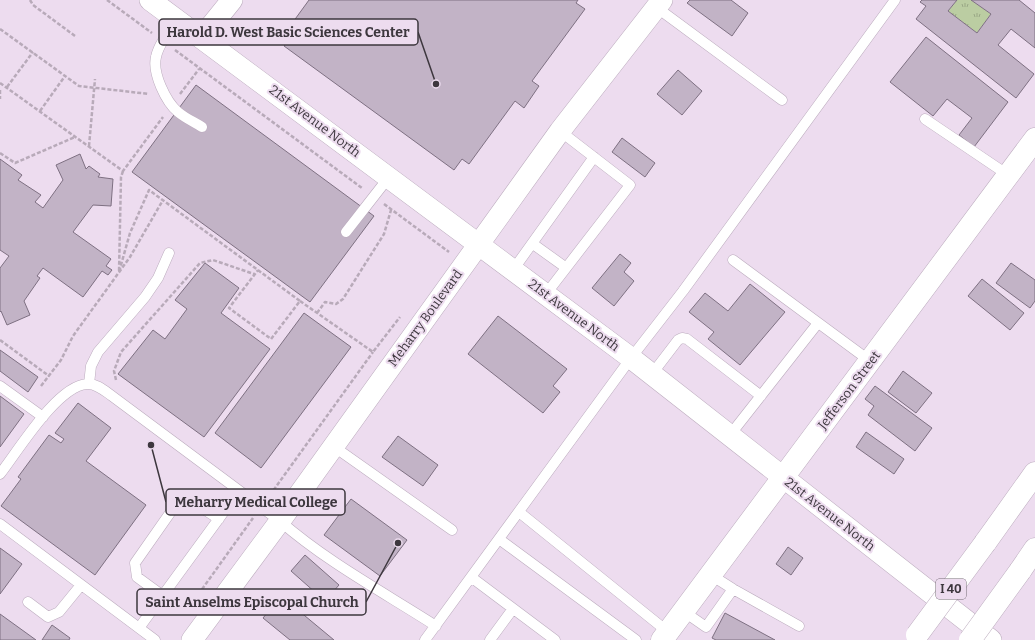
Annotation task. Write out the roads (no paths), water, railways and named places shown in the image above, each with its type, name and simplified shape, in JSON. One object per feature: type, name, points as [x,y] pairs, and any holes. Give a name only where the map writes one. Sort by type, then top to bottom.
[{"type":"main road","name":"Jefferson Street","points":[[665,636],[1035,139]]},
{"type":"main road","name":"I 40","points":[[915,637],[1035,473]]},
{"type":"main road","points":[[970,640],[1035,549]]},
{"type":"street","name":"21st Avenue North","points":[[150,0],[202,37],[631,358],[991,640]]},
{"type":"street","points":[[202,37],[232,0]]},
{"type":"street","name":"Meharry Boulevard","points":[[192,640],[280,521],[560,130],[659,4]]},
{"type":"lane","points":[[425,640],[631,358],[683,291],[895,0]]},
{"type":"lane","points":[[659,4],[782,100]]},
{"type":"lane","points":[[178,20],[163,42],[156,58],[155,71],[170,101],[177,111],[202,127]]},
{"type":"lane","points":[[926,119],[1008,175]]},
{"type":"lane","points":[[546,294],[565,267],[630,185],[560,130]]},
{"type":"lane","points":[[514,270],[594,157]]},
{"type":"lane","points":[[346,232],[389,177]]},
{"type":"lane","points":[[533,244],[565,267]]},
{"type":"lane","points":[[89,384],[91,366],[98,352],[145,297],[158,278],[169,252]]},
{"type":"lane","points":[[733,260],[870,361]]},
{"type":"lane","points":[[730,435],[818,323]]},
{"type":"lane","points":[[652,374],[678,340],[682,338],[687,339],[761,396]]},
{"type":"lane","points":[[0,474],[54,403],[78,386],[89,384],[100,388],[112,396],[280,521],[299,538],[374,589],[436,626]]},
{"type":"lane","points":[[0,386],[43,418]]},
{"type":"lane","points":[[333,446],[452,530]]},
{"type":"lane","points":[[139,628],[239,491]]},
{"type":"lane","points":[[163,596],[137,577],[135,564],[178,503],[188,499],[219,519]]},
{"type":"lane","points":[[519,512],[644,610],[665,636]]},
{"type":"lane","points":[[0,524],[155,640]]},
{"type":"lane","points":[[499,539],[636,640]]},
{"type":"lane","points":[[711,575],[799,626]]},
{"type":"lane","points":[[471,578],[554,640]]},
{"type":"lane","points":[[28,602],[48,617],[59,612],[81,585]]},
{"type":"lane","points":[[684,611],[706,627],[733,589]]},
{"type":"lane","points":[[490,640],[512,610]]},
{"type":"place","name":"Harold D. West Basic Sciences Center","points":[[436,84]]},
{"type":"place","name":"Meharry Medical College","points":[[151,445]]},
{"type":"place","name":"Saint Anselms Episcopal Church","points":[[398,543]]}]
